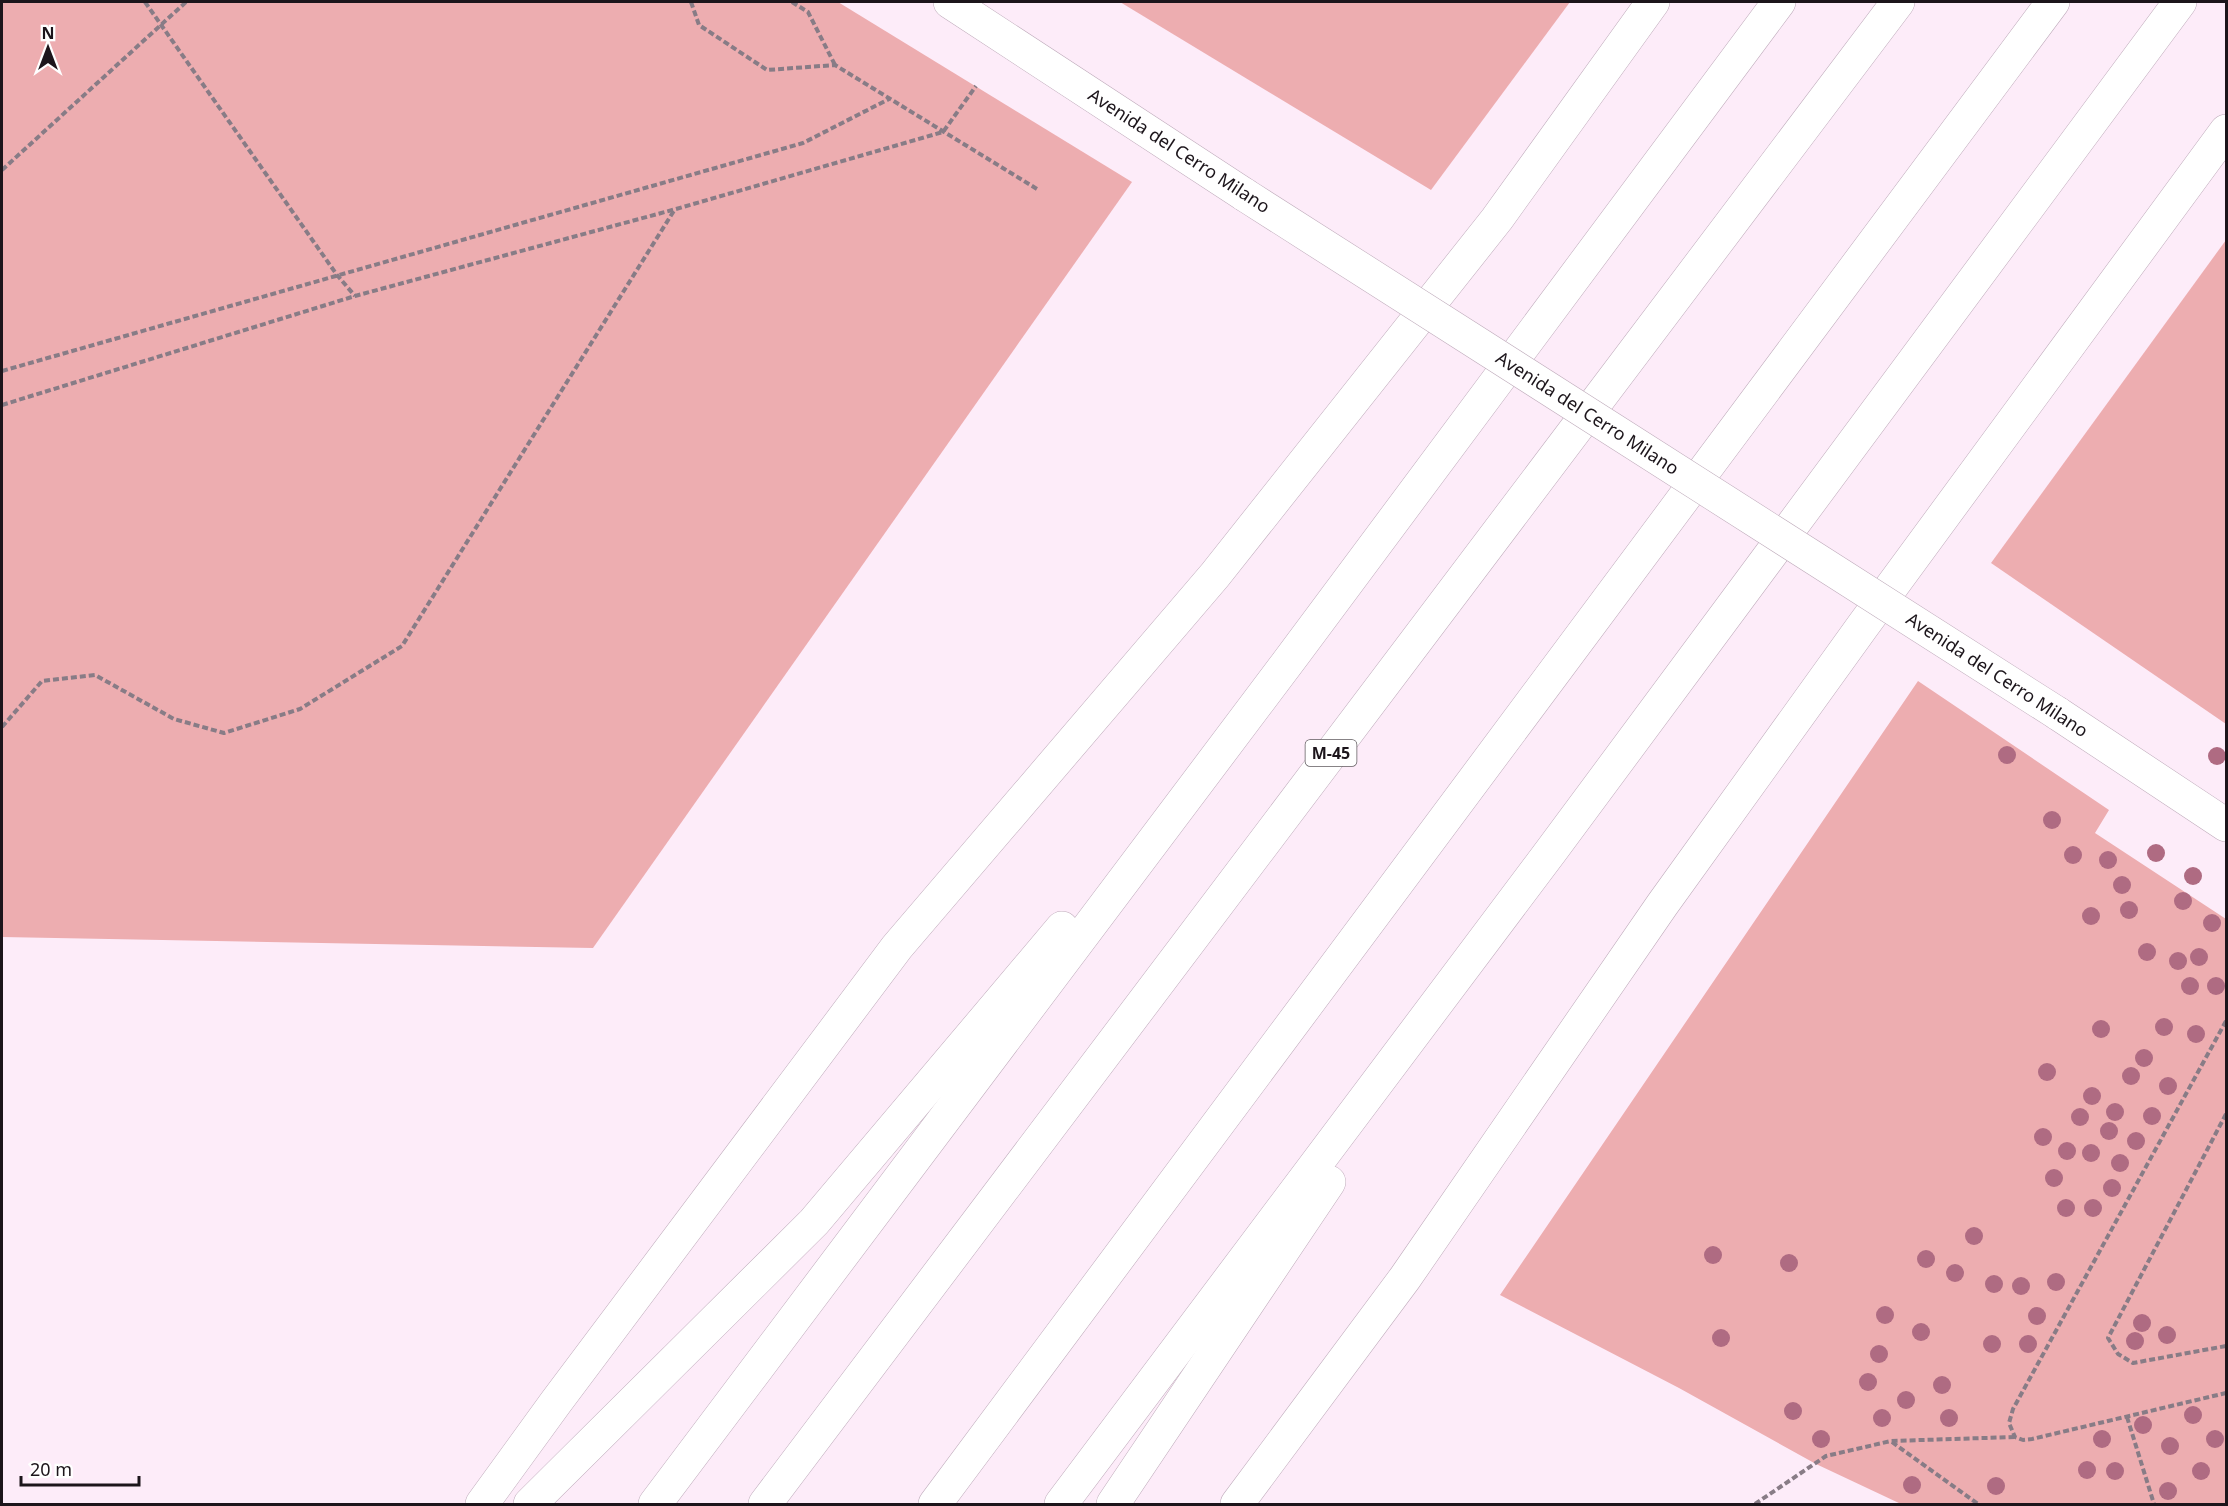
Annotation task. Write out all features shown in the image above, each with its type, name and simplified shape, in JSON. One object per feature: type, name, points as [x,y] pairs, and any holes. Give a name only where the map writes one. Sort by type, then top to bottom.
[{"type":"main road","name":"Avenida del Cerro Milano","points":[[950,2],[1245,195],[2057,713],[2226,825]]},
{"type":"main road","points":[[482,1504],[897,947],[1215,575],[1497,219],[1653,2]]},
{"type":"main road","points":[[655,1504],[1294,654],[1779,2]]},
{"type":"main road","name":"M-45","points":[[765,1504],[1898,2]]},
{"type":"main road","points":[[935,1504],[2053,2]]},
{"type":"main road","points":[[1061,1504],[1551,851],[2180,2]]},
{"type":"main road","points":[[1237,1504],[1405,1278],[1662,905],[1862,627],[2226,131]]},
{"type":"main road","points":[[530,1504],[814,1222],[1294,654]]},
{"type":"main road","points":[[1113,1504],[1551,851]]},
{"type":"path","points":[[145,2],[355,296]]},
{"type":"path","points":[[2,170],[186,2]]},
{"type":"path","points":[[691,2],[699,25],[766,70],[835,65]]},
{"type":"path","points":[[792,2],[808,12],[835,65],[1037,189]]},
{"type":"path","points":[[2,405],[355,296],[676,209],[944,132],[976,86]]},
{"type":"path","points":[[2,371],[803,143],[889,99]]},
{"type":"path","points":[[2,727],[42,681],[95,675],[174,719],[224,733],[300,709],[402,646],[676,209]]},
{"type":"path","points":[[2015,1437],[2009,1423],[2013,1409],[2226,1021]]},
{"type":"path","points":[[2226,1114],[2108,1338],[2118,1354],[2133,1364],[2226,1346]]},
{"type":"path","points":[[1755,1504],[1826,1456],[1891,1441],[2015,1437],[2023,1440],[2032,1439],[2226,1393]]},
{"type":"path","points":[[2127,1417],[2154,1504]]},
{"type":"path","points":[[1891,1441],[1978,1504]]},
{"type":"shaded area","points":[[2,2],[838,2],[1132,182],[593,948],[2,937]]},
{"type":"shaded area","points":[[1120,2],[1570,2],[1431,190]]},
{"type":"shaded area","points":[[2226,240],[2226,724],[1991,563]]},
{"type":"shaded area","points":[[1918,681],[2109,810],[2095,833],[2226,919],[2226,1504],[1901,1504],[1816,1464],[1679,1388],[1500,1295]]}]
